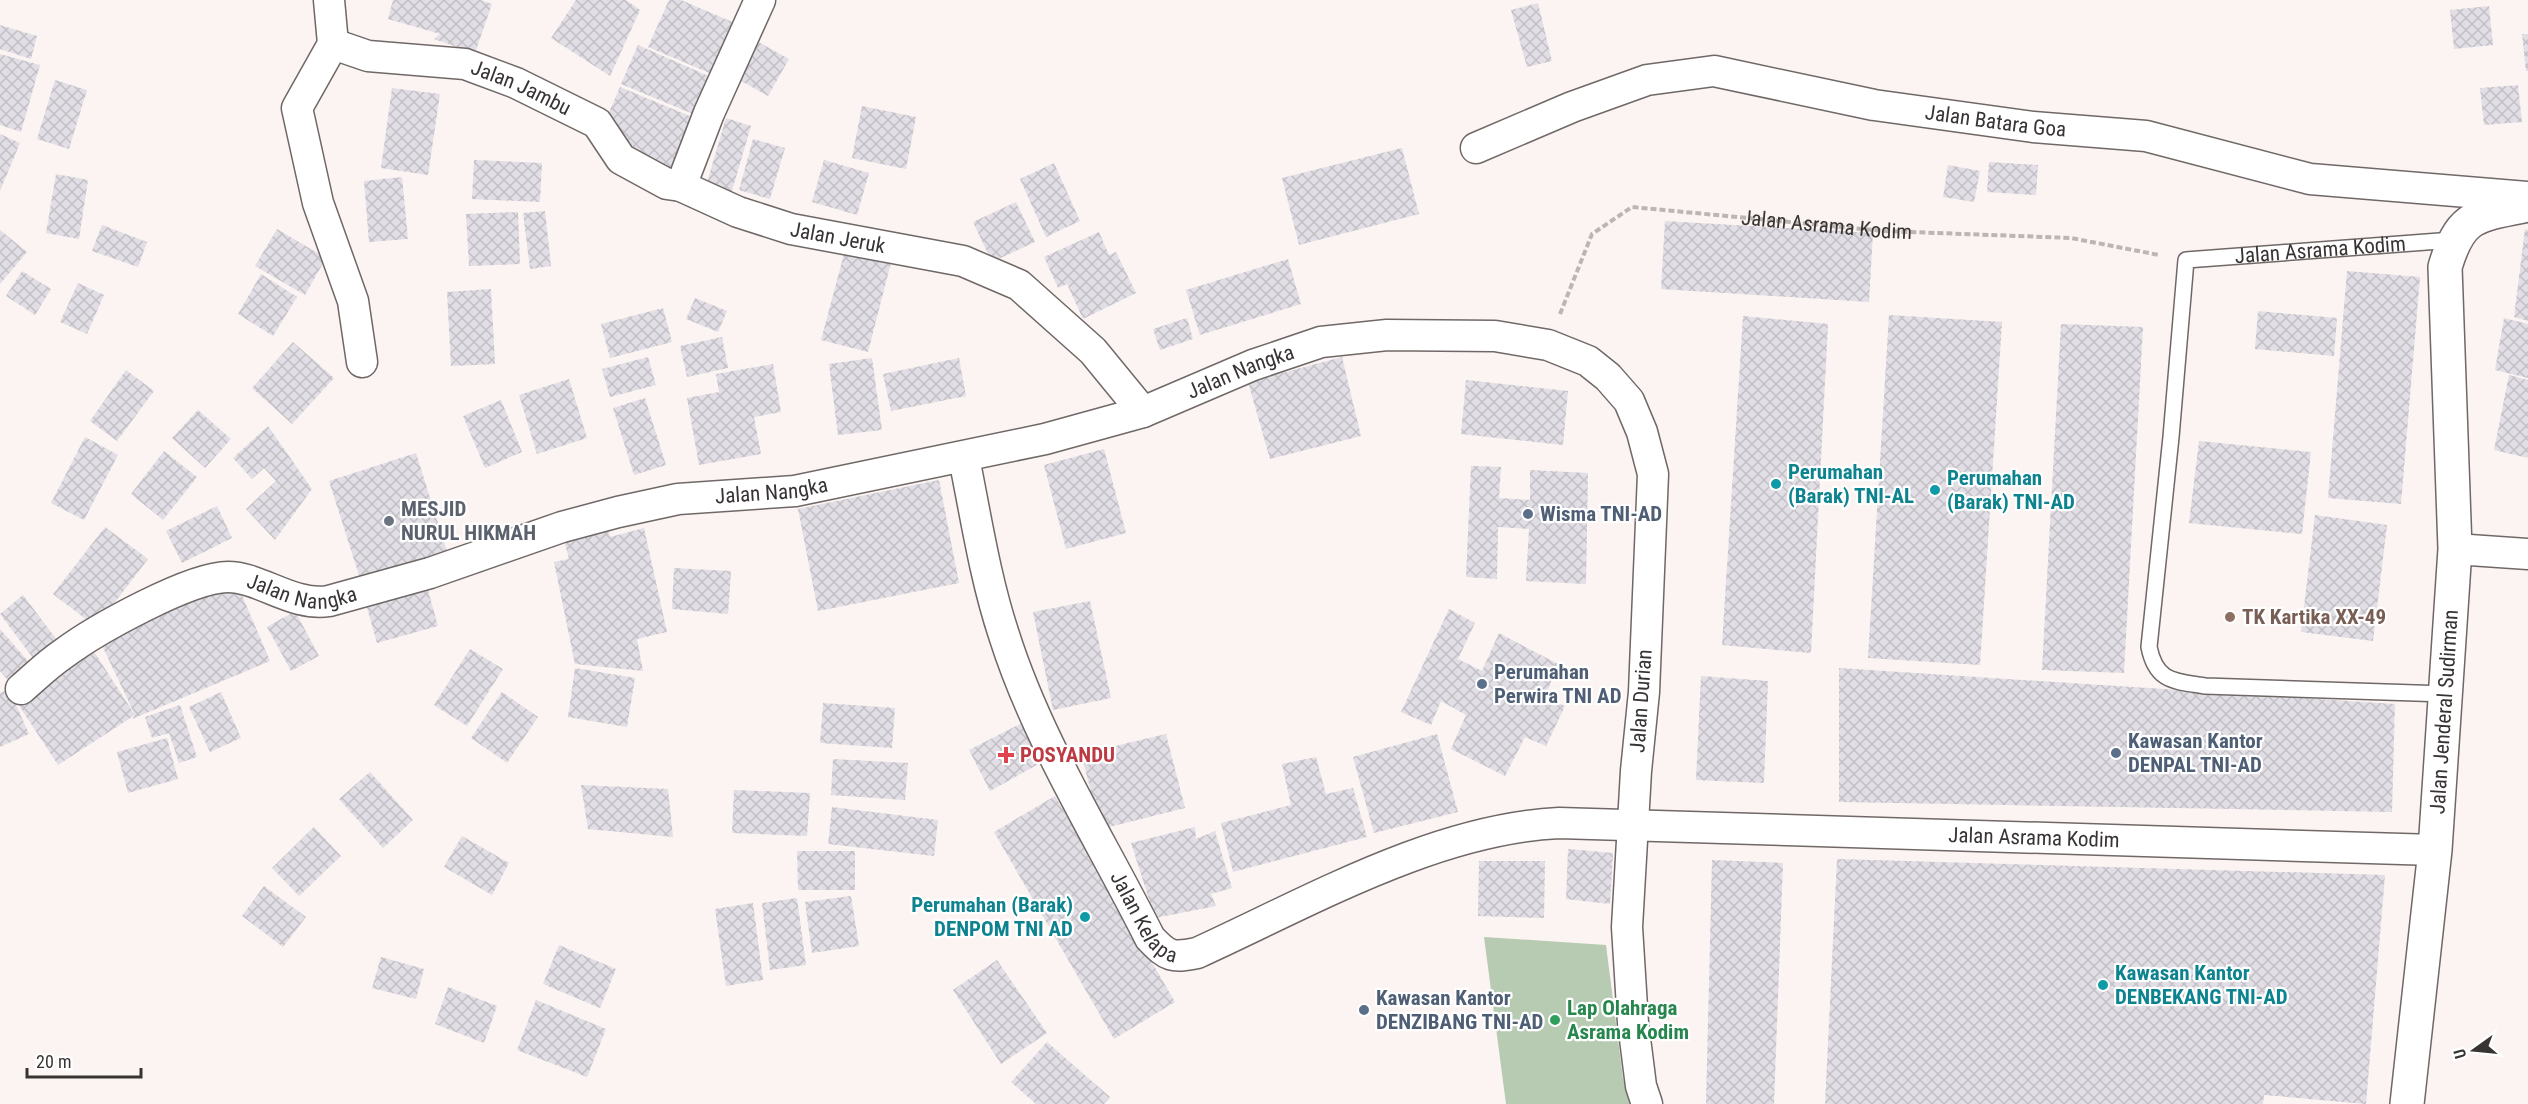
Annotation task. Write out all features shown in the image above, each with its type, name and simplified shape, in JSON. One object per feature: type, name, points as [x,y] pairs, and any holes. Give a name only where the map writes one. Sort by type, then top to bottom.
[{"type":"main road","points":[[2449,254],[2462,228],[2481,215],[2528,205]]},
{"type":"main road","name":"Jalan Jenderal Sudirman","points":[[2407,1104],[2435,850],[2455,549],[2445,318],[2449,254]]},
{"type":"street","points":[[330,0],[333,44],[297,108],[318,203],[354,301],[362,363]]},
{"type":"street","points":[[681,186],[709,113],[759,0]]},
{"type":"street","name":"Jalan Jambu","points":[[333,44],[368,56],[465,64],[516,83],[597,123],[621,159],[666,184],[681,186]]},
{"type":"street","name":"Jalan Batara Goa","points":[[1476,148],[1572,107],[1647,80],[1714,71],[1874,105],[2033,127],[2146,136],[2310,179],[2528,197]]},
{"type":"street","name":"Jalan Jeruk","points":[[681,186],[738,212],[791,229],[963,261],[1019,285],[1093,351],[1143,412]]},
{"type":"street","name":"Jalan Nangka","points":[[21,689],[63,654],[94,634],[176,592],[210,579],[236,578],[280,594],[316,603],[430,573],[561,527],[678,499],[795,491],[964,458],[1143,412],[1253,365],[1321,342],[1387,335],[1494,336],[1548,345]]},
{"type":"street","name":"Jalan Durian","points":[[1548,345],[1588,361],[1608,377],[1629,401],[1642,432],[1653,474],[1644,692],[1632,826],[1628,959],[1641,1086],[1647,1104]]},
{"type":"street","name":"Jalan Kelapa","points":[[964,458],[983,554],[1004,636],[1040,723],[1076,799],[1150,938],[1164,953],[1178,957],[1197,953],[1380,871],[1439,847],[1482,833],[1520,825],[1559,823],[1632,826]]},
{"type":"street","points":[[2455,549],[2528,554]]},
{"type":"street","name":"Jalan Asrama Kodim","points":[[1632,826],[2435,850]]},
{"type":"lane","name":"Jalan Asrama Kodim","points":[[2186,260],[2449,254]]},
{"type":"lane","points":[[2186,260],[2171,437],[2149,647],[2152,664],[2160,675],[2179,682],[2205,686],[2446,694]]},
{"type":"path","name":"Jalan Asrama Kodim","points":[[1548,345],[1592,234],[1632,207],[1884,231],[2071,237],[2186,260]]},
{"type":"green space","name":"Lap Olahraga Asrama Kodim","points":[[1484,937],[1606,945],[1623,1078],[1630,1104],[1506,1104]]},
{"type":"building","points":[[393,0],[481,0],[492,4],[475,53],[434,39],[440,34],[388,19]]},
{"type":"building","points":[[576,0],[626,0],[640,10],[610,76],[551,38]]},
{"type":"building","points":[[669,0],[681,0],[737,24],[714,75],[648,47]]},
{"type":"building","points":[[1538,3],[1552,61],[1527,67],[1511,10]]},
{"type":"building","points":[[2489,6],[2493,45],[2454,49],[2450,10]]},
{"type":"building","points":[[0,25],[37,36],[31,59],[0,49]]},
{"type":"building","points":[[2522,34],[2528,34],[2528,71],[2526,71]]},
{"type":"building","points":[[755,40],[789,59],[768,96],[734,77]]},
{"type":"building","points":[[638,45],[713,78],[698,116],[621,84]]},
{"type":"building","points":[[0,54],[40,65],[21,132],[0,125]]},
{"type":"building","points":[[55,80],[87,90],[69,149],[37,139]]},
{"type":"building","points":[[2518,85],[2522,122],[2484,125],[2480,88]]},
{"type":"building","points":[[620,87],[697,119],[674,177],[622,157],[605,122]]},
{"type":"building","points":[[392,88],[440,94],[428,175],[381,168]]},
{"type":"building","points":[[862,106],[916,117],[906,169],[852,158]]},
{"type":"building","points":[[726,118],[751,126],[731,194],[706,186]]},
{"type":"building","points":[[0,134],[20,143],[0,191]]},
{"type":"building","points":[[753,139],[785,148],[770,199],[739,190]]},
{"type":"building","points":[[1402,148],[1419,214],[1299,245],[1282,178]]},
{"type":"building","points":[[474,160],[542,163],[540,202],[472,199]]},
{"type":"building","points":[[824,160],[869,173],[857,215],[812,202]]},
{"type":"building","points":[[1989,162],[2038,165],[2036,195],[1987,192]]},
{"type":"building","points":[[1054,163],[1080,221],[1046,237],[1020,179]]},
{"type":"building","points":[[1948,165],[1980,171],[1974,202],[1943,197]]},
{"type":"building","points":[[56,174],[88,180],[79,239],[46,233]]},
{"type":"building","points":[[402,177],[408,239],[369,242],[364,181]]},
{"type":"building","points":[[1016,202],[1035,242],[992,262],[973,222]]},
{"type":"building","points":[[545,211],[551,266],[530,269],[523,213]]},
{"type":"building","points":[[518,212],[520,264],[469,266],[466,214]]},
{"type":"building","points":[[1665,221],[1873,233],[1869,302],[1661,289]]},
{"type":"building","points":[[102,225],[147,242],[138,267],[92,251]]},
{"type":"building","points":[[277,229],[326,258],[305,295],[255,266]]},
{"type":"building","points":[[2525,229],[2528,230],[2528,321],[2514,317]]},
{"type":"building","points":[[0,230],[27,252],[0,284]]},
{"type":"building","points":[[1099,232],[1109,255],[1116,252],[1136,293],[1083,319],[1067,284],[1058,288],[1044,257]]},
{"type":"building","points":[[847,243],[893,255],[868,352],[821,340]]},
{"type":"building","points":[[1288,259],[1301,304],[1200,335],[1186,290]]},
{"type":"building","points":[[22,271],[51,289],[35,315],[6,296]]},
{"type":"building","points":[[2347,271],[2420,277],[2401,504],[2328,498]]},
{"type":"building","points":[[261,274],[297,297],[273,336],[238,314]]},
{"type":"building","points":[[78,283],[104,295],[87,334],[60,322]]},
{"type":"building","points":[[491,289],[495,364],[451,366],[447,292]]},
{"type":"building","points":[[695,298],[727,311],[718,332],[686,319]]},
{"type":"building","points":[[663,308],[672,342],[610,358],[601,324]]},
{"type":"building","points":[[2258,311],[2337,318],[2334,356],[2255,349]]},
{"type":"building","name":"Perumahan (Barak) TNI-AD","points":[[1889,315],[2002,322],[1980,665],[1868,658]]},
{"type":"building","name":"Perumahan (Barak) TNI-AL","points":[[1743,316],[1828,324],[1811,653],[1722,645]]},
{"type":"building","points":[[1187,318],[1193,339],[1160,350],[1153,329]]},
{"type":"building","points":[[2504,318],[2528,324],[2528,378],[2495,370]]},
{"type":"building","name":"Perumahan (Barak) TNI-AD","points":[[2061,324],[2143,327],[2124,673],[2042,670]]},
{"type":"building","points":[[722,337],[728,368],[687,377],[680,346]]},
{"type":"building","points":[[293,342],[334,378],[292,424],[252,388]]},
{"type":"building","points":[[648,357],[656,385],[610,397],[602,369]]},
{"type":"building","points":[[1342,357],[1361,436],[1270,459],[1248,382]]},
{"type":"building","points":[[872,358],[882,430],[838,435],[829,364]]},
{"type":"building","points":[[959,358],[966,396],[891,411],[883,374]]},
{"type":"building","points":[[773,364],[781,412],[754,417],[761,454],[699,465],[687,398],[719,392],[716,374]]},
{"type":"building","points":[[126,370],[154,391],[117,441],[90,421]]},
{"type":"building","points":[[2509,375],[2528,380],[2528,458],[2494,450]]},
{"type":"building","points":[[569,379],[587,438],[537,454],[519,395]]},
{"type":"building","points":[[1466,380],[1568,391],[1563,445],[1461,434]]},
{"type":"building","points":[[645,398],[666,465],[634,475],[613,408]]},
{"type":"building","points":[[501,400],[522,452],[485,468],[463,416]]},
{"type":"building","points":[[198,410],[231,439],[205,468],[172,438]]},
{"type":"building","points":[[268,426],[312,489],[275,540],[246,509],[276,481],[264,468],[252,479],[233,458]]},
{"type":"building","points":[[85,437],[118,455],[84,520],[51,503]]},
{"type":"building","points":[[2199,441],[2311,452],[2302,534],[2189,523]]},
{"type":"building","points":[[1104,449],[1126,533],[1066,549],[1044,465]]},
{"type":"building","points":[[164,451],[197,477],[163,520],[131,494]]},
{"type":"building","name":"MESJID NURUL HIKMAH","points":[[416,453],[450,561],[363,588],[329,481]]},
{"type":"building","name":"Wisma TNI-AD","points":[[1471,466],[1501,467],[1499,498],[1530,500],[1530,470],[1588,473],[1586,584],[1526,581],[1529,529],[1498,527],[1497,579],[1466,577]]},
{"type":"building","points":[[939,480],[959,583],[818,611],[798,509]]},
{"type":"building","points":[[217,506],[232,538],[182,563],[166,531]]},
{"type":"building","points":[[2315,515],[2387,525],[2373,641],[2301,632]]},
{"type":"building","points":[[105,527],[148,559],[96,627],[53,594]]},
{"type":"building","points":[[644,528],[667,632],[637,639],[643,671],[575,664],[554,562],[569,559],[564,540],[608,530],[610,537]]},
{"type":"building","points":[[674,568],[731,571],[728,614],[672,609]]},
{"type":"building","points":[[235,579],[270,661],[132,719],[135,715],[98,637]]},
{"type":"building","points":[[426,583],[438,626],[377,643],[365,601]]},
{"type":"building","points":[[23,595],[57,640],[33,658],[0,614]]},
{"type":"building","points":[[1090,601],[1111,698],[1053,710],[1033,612]]},
{"type":"building","name":"Perumahan Perwira TNI AD","points":[[1449,609],[1475,623],[1458,659],[1482,671],[1499,633],[1558,664],[1545,697],[1565,706],[1546,746],[1525,737],[1505,776],[1451,749],[1466,715],[1441,701],[1431,725],[1401,712]]},
{"type":"building","points":[[295,611],[319,656],[291,671],[267,627]]},
{"type":"building","points":[[0,629],[28,661],[7,679],[0,671]]},
{"type":"building","points":[[91,647],[135,715],[58,765],[14,698]]},
{"type":"building","points":[[470,649],[503,669],[467,726],[434,705]]},
{"type":"building","points":[[575,668],[635,678],[627,727],[568,717]]},
{"type":"building","name":"Kawasan Kantor DENPAL TNI-AD","points":[[1839,668],[2395,704],[2392,812],[1839,802]]},
{"type":"building","points":[[1701,676],[1768,681],[1764,783],[1696,780]]},
{"type":"building","points":[[9,689],[29,734],[0,747],[0,693]]},
{"type":"building","points":[[221,692],[241,738],[210,752],[189,707]]},
{"type":"building","points":[[502,692],[538,717],[507,763],[471,738]]},
{"type":"building","points":[[823,703],[895,708],[892,748],[820,743]]},
{"type":"building","points":[[180,705],[197,757],[179,763],[169,733],[152,738],[145,717]]},
{"type":"building","name":"POSYANDU","points":[[1024,722],[1044,761],[990,791],[969,750]]},
{"type":"building","points":[[1166,734],[1185,808],[1101,829],[1081,754]]},
{"type":"building","name":"Perumahan Perwira TNI AD","points":[[1437,734],[1458,812],[1374,833],[1353,757]]},
{"type":"building","points":[[167,738],[178,779],[128,793],[117,752]]},
{"type":"building","points":[[1316,757],[1326,794],[1353,788],[1367,837],[1233,872],[1221,823],[1291,805],[1282,764]]},
{"type":"building","points":[[833,759],[908,763],[905,800],[831,795]]},
{"type":"building","points":[[370,772],[413,820],[383,848],[339,799]]},
{"type":"building","points":[[581,785],[668,789],[673,837],[588,829]]},
{"type":"building","points":[[734,790],[810,793],[807,836],[732,833]]},
{"type":"building","name":"Perumahan (Barak) DENPOM TNI AD","points":[[1055,796],[1175,1002],[1114,1039],[994,832]]},
{"type":"building","points":[[832,807],[938,820],[934,856],[828,844]]},
{"type":"building","points":[[314,827],[341,856],[299,896],[272,868]]},
{"type":"building","points":[[1195,827],[1196,839],[1215,831],[1232,888],[1211,894],[1216,906],[1155,918],[1131,843]]},
{"type":"building","points":[[462,836],[509,863],[492,895],[444,867]]},
{"type":"building","points":[[1568,849],[1613,853],[1610,904],[1566,899]]},
{"type":"building","points":[[797,851],[855,851],[855,890],[798,890]]},
{"type":"building","name":"Kawasan Kantor DENBEKANG TNI-AD","points":[[1837,859],[2385,875],[2366,1104],[2264,1095],[2263,1104],[1825,1104]]},
{"type":"building","points":[[1712,860],[1783,863],[1774,1104],[1706,1104]]},
{"type":"building","points":[[1479,861],[1545,861],[1544,918],[1478,916]]},
{"type":"building","points":[[264,886],[306,917],[283,947],[242,916]]},
{"type":"building","points":[[851,896],[859,946],[812,953],[805,902]]},
{"type":"building","points":[[797,898],[806,965],[770,970],[762,903]]},
{"type":"building","points":[[753,903],[763,980],[726,986],[715,909]]},
{"type":"building","points":[[559,945],[616,969],[600,1008],[543,984]]},
{"type":"building","points":[[381,957],[424,969],[416,999],[372,988]]},
{"type":"building","points":[[997,960],[1047,1033],[1001,1064],[953,990]]},
{"type":"building","points":[[448,987],[497,1006],[484,1043],[435,1024]]},
{"type":"building","points":[[536,1000],[606,1029],[587,1077],[517,1050]]},
{"type":"building","points":[[1047,1042],[1110,1097],[1104,1104],[1036,1104],[1011,1082]]},
{"type":"place","name":"Perumahan (Barak) TNI-AL","points":[[1776,484]]},
{"type":"place","name":"Perumahan (Barak) TNI-AD","points":[[1935,490]]},
{"type":"place","name":"Wisma TNI-AD","points":[[1528,514]]},
{"type":"place","name":"MESJID NURUL HIKMAH","points":[[389,521]]},
{"type":"place","name":"TK Kartika XX-49","points":[[2230,617]]},
{"type":"place","name":"Perumahan Perwira TNI AD","points":[[1482,684]]},
{"type":"place","name":"Kawasan Kantor DENPAL TNI-AD","points":[[2116,753]]},
{"type":"place","name":"POSYANDU","points":[[1006,755]]},
{"type":"place","name":"Perumahan (Barak) DENPOM TNI AD","points":[[1085,917]]},
{"type":"place","name":"Kawasan Kantor DENBEKANG TNI-AD","points":[[2103,985]]},
{"type":"place","name":"Kawasan Kantor DENZIBANG TNI-AD","points":[[1364,1010]]},
{"type":"place","name":"Lap Olahraga Asrama Kodim","points":[[1555,1020]]}]
